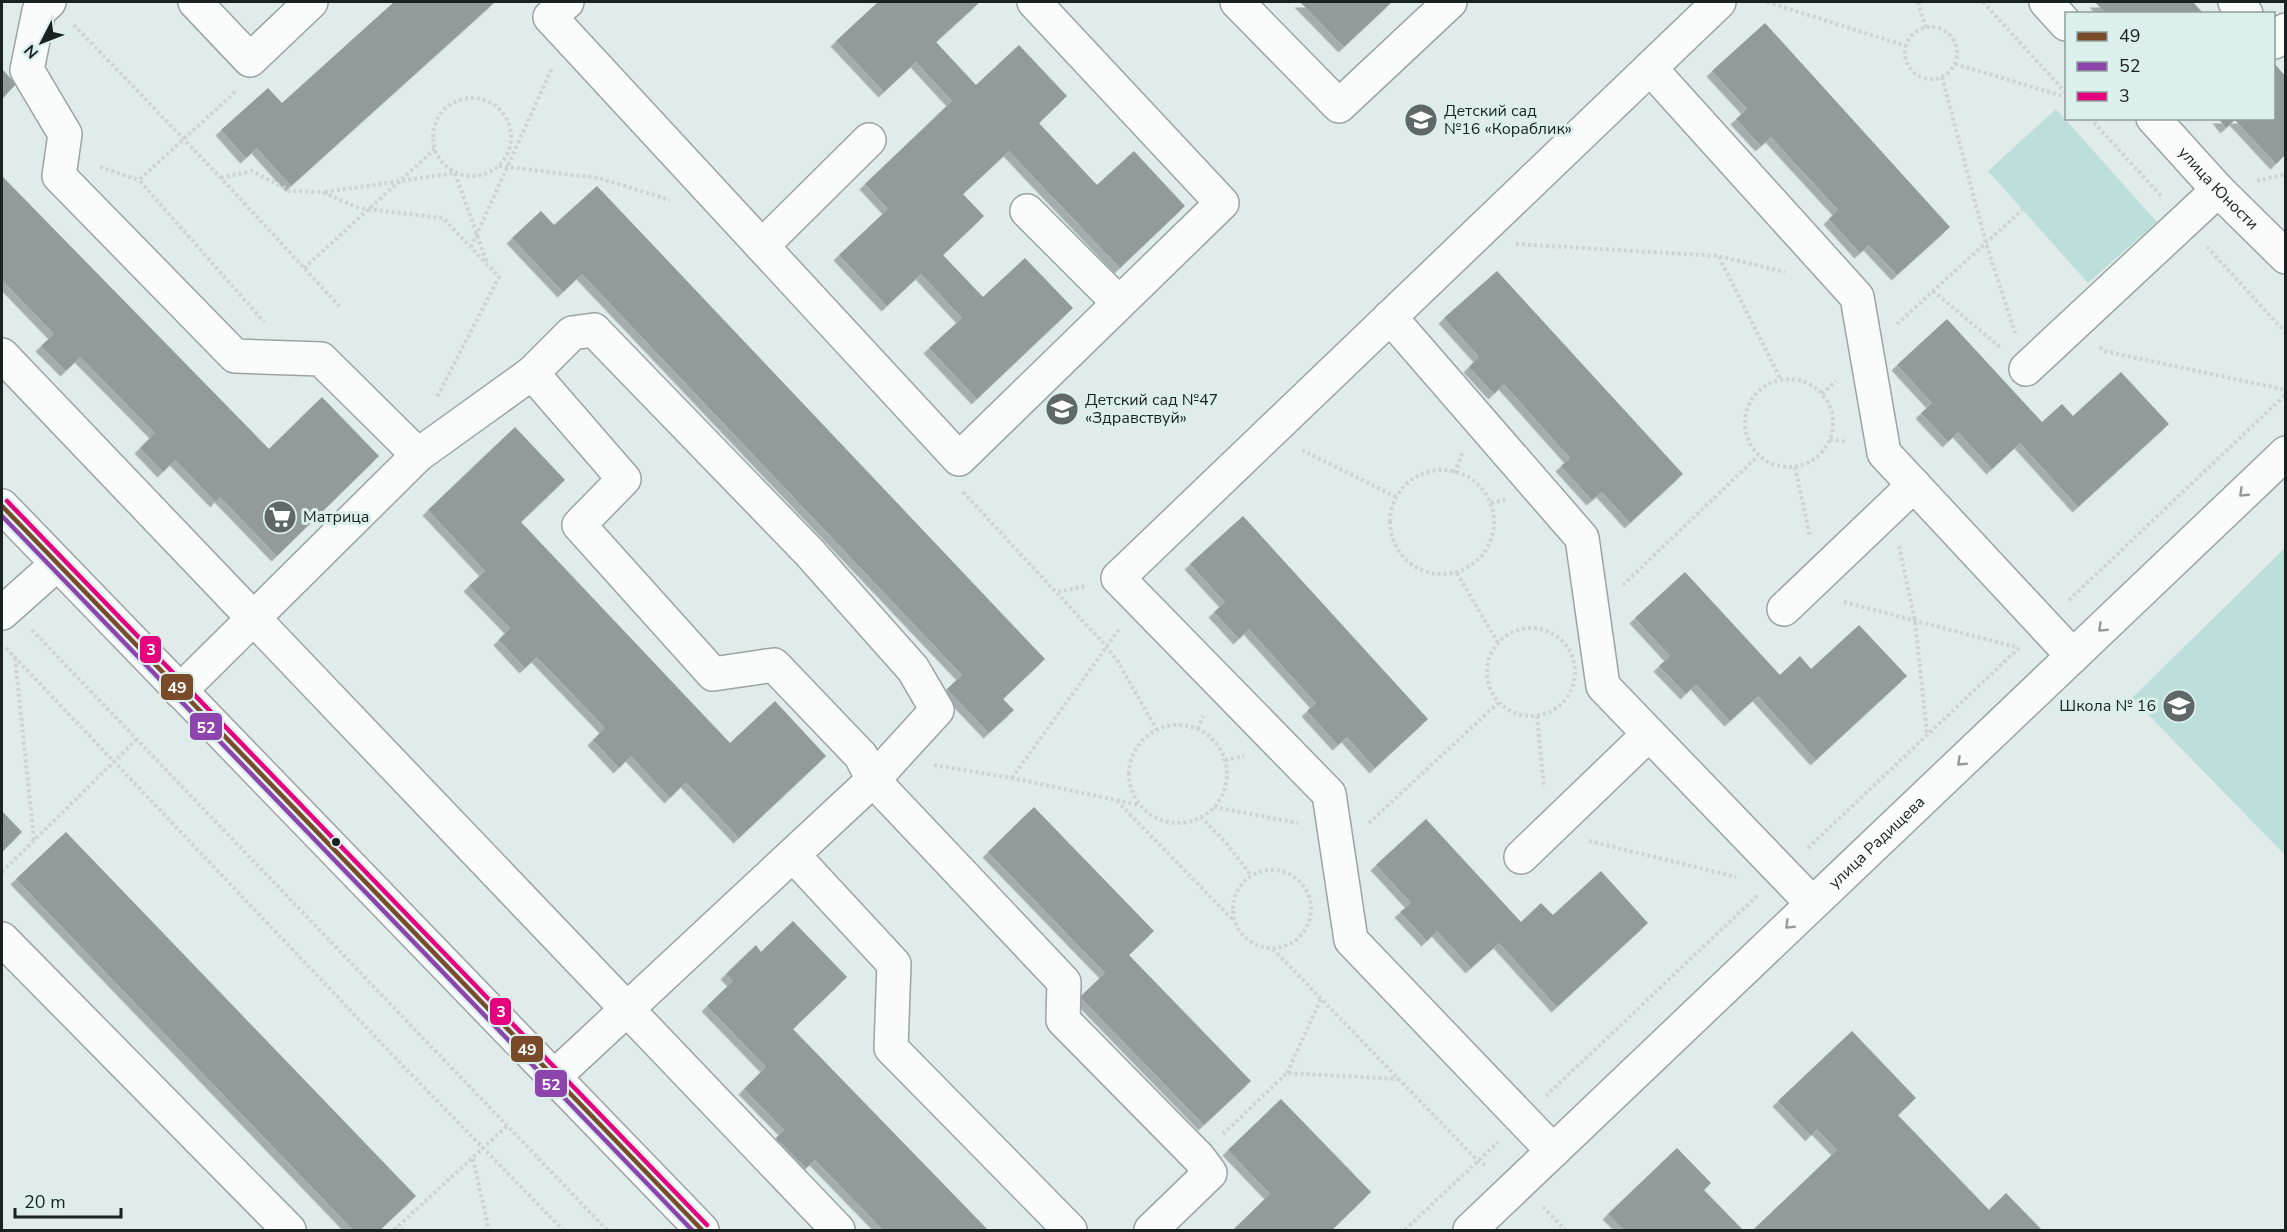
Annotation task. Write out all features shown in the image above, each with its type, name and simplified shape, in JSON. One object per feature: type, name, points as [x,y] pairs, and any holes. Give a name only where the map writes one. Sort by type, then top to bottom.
[{"type":"street","points":[[195,2],[250,60],[311,2]]},
{"type":"street","points":[[567,2],[550,17],[959,459],[1222,203],[1034,2]]},
{"type":"street","points":[[1238,2],[1339,106],[1450,2]]},
{"type":"street","points":[[1552,1151],[1351,940],[1329,794],[1118,578],[1719,2]]},
{"type":"street","points":[[2046,2],[2065,22]]},
{"type":"street","points":[[58,10],[39,11],[27,70],[65,135],[59,176],[235,356],[321,360],[418,455]]},
{"type":"street","points":[[2275,41],[2286,30]]},
{"type":"street","points":[[1650,68],[1857,297],[1884,453],[1902,496],[2044,624],[2073,656]]},
{"type":"street","name":"улица Юности","points":[[2155,120],[2218,190],[2286,257]]},
{"type":"street","points":[[762,246],[869,140]]},
{"type":"street","points":[[2026,369],[2218,190]]},
{"type":"street","points":[[1028,211],[1119,303]]},
{"type":"street","points":[[1390,317],[1582,538],[1603,686],[1649,734],[1776,878],[1812,903]]},
{"type":"street","points":[[180,691],[418,455],[532,373],[572,333],[594,330],[810,553],[913,669],[938,710],[873,780],[554,1077]]},
{"type":"street","points":[[2,355],[838,1230]]},
{"type":"street","points":[[532,373],[624,479],[579,525],[713,674],[774,665],[861,756],[873,780],[1064,982],[1063,1020],[1199,1158],[1210,1173],[1151,1230]]},
{"type":"street","name":"улица Радищева","points":[[1470,1230],[2286,453]]},
{"type":"street","points":[[1784,609],[1902,496]]},
{"type":"street","points":[[2,506],[554,1077],[695,1228]]},
{"type":"street","points":[[5,610],[57,564]]},
{"type":"street","points":[[1521,858],[1649,734]]},
{"type":"street","points":[[793,855],[894,964],[891,1048],[1070,1230]]},
{"type":"street","points":[[2,939],[290,1230]]},
{"type":"path","points":[[1767,2],[1906,46]]},
{"type":"path","points":[[1918,2],[1926,28]]},
{"type":"path","points":[[1983,2],[2065,93]]},
{"type":"path","points":[[58,10],[184,139],[341,308]]},
{"type":"path","points":[[1926,28],[1942,29],[1952,36],[1958,54],[1950,72],[1932,80],[1914,73],[1905,56],[1906,46],[1911,36],[1926,28]]},
{"type":"path","points":[[471,247],[555,62]]},
{"type":"path","points":[[1955,64],[2065,94]]},
{"type":"path","points":[[1942,77],[1986,243],[2026,369]]},
{"type":"path","points":[[236,91],[139,180],[258,313],[291,358]]},
{"type":"path","points":[[474,97],[489,101],[501,110],[510,123],[512,139],[508,154],[499,166],[486,175],[470,177],[455,173],[442,164],[435,149],[432,134],[436,119],[446,107],[459,99],[474,97]]},
{"type":"path","points":[[304,268],[435,149]]},
{"type":"path","points":[[499,166],[599,178],[681,203]]},
{"type":"path","points":[[221,178],[252,171],[290,191],[322,192],[398,183],[455,173]]},
{"type":"path","points":[[455,173],[488,266]]},
{"type":"path","points":[[322,192],[359,208],[443,218],[499,277],[430,411],[451,432]]},
{"type":"path","points":[[1822,394],[2022,210]]},
{"type":"path","points":[[1469,241],[1718,256],[1794,274]]},
{"type":"path","points":[[1718,256],[1781,380]]},
{"type":"path","points":[[1933,291],[2026,369]]},
{"type":"path","points":[[2076,321],[2104,351],[2286,392]]},
{"type":"path","points":[[1781,380],[1796,380],[1810,384],[1822,394],[1830,408],[1833,423],[1830,439],[1822,452],[1810,462],[1795,467],[1776,465],[1758,456],[1748,440],[1745,421],[1750,402],[1763,387],[1781,380]]},
{"type":"path","points":[[1405,1230],[2286,392]]},
{"type":"path","points":[[1269,433],[1396,497]]},
{"type":"path","points":[[1564,642],[1758,456]]},
{"type":"path","points":[[1795,467],[1818,577],[1843,601],[2018,648]]},
{"type":"path","points":[[1444,470],[1463,474],[1479,486],[1491,503],[1494,525],[1489,545],[1476,562],[1457,573],[1437,575],[1417,569],[1401,556],[1391,537],[1389,517],[1396,497],[1408,482],[1425,472],[1444,470]]},
{"type":"path","points":[[1902,496],[1927,734]]},
{"type":"path","points":[[1457,573],[1498,643]]},
{"type":"path","points":[[1012,778],[1105,645],[1141,602]]},
{"type":"path","points":[[5,610],[137,739],[607,1230]]},
{"type":"path","points":[[1535,627],[1551,632],[1564,642],[1572,655],[1575,671],[1573,687],[1565,700],[1552,711],[1537,716],[1518,714],[1498,703],[1490,689],[1486,670],[1491,651],[1504,636],[1518,629],[1535,627]]},
{"type":"path","points":[[2,643],[562,1230]]},
{"type":"path","points":[[15,657],[34,840]]},
{"type":"path","points":[[1302,884],[1336,841],[1498,703]]},
{"type":"path","points":[[1537,716],[1548,831],[1776,878]]},
{"type":"path","points":[[1178,725],[1198,729],[1215,741],[1225,760],[1227,779],[1221,797],[1214,807],[1192,822],[1173,823],[1154,818],[1140,805],[1131,790],[1128,772],[1132,754],[1142,740],[1157,730],[1178,725]]},
{"type":"path","points":[[2,872],[137,739]]},
{"type":"path","points":[[900,750],[926,764],[1012,778],[1140,805]]},
{"type":"path","points":[[1116,800],[1234,921],[1242,936],[1256,946],[1273,949],[1288,946],[1300,938],[1308,926],[1312,911],[1310,897],[1302,884],[1292,875],[1279,870],[1264,870],[1251,875],[1239,887],[1233,903],[1234,921]]},
{"type":"path","points":[[1214,807],[1336,841]]},
{"type":"path","points":[[1201,817],[1226,843],[1251,875]]},
{"type":"path","points":[[1273,949],[1478,1161],[1521,1183],[1565,1230]]},
{"type":"path","points":[[1199,1158],[1287,1073],[1321,999]]},
{"type":"path","points":[[1287,1073],[1398,1079]]},
{"type":"path","points":[[394,1230],[507,1126]]},
{"type":"path","points":[[473,1158],[489,1230]]},
{"type":"path","points":[[394,1230],[405,1230]]},
{"type":"shaded area","points":[[2056,109],[2157,222],[2088,283],[1988,171]]},
{"type":"shaded area","points":[[2285,548],[2286,851],[2283,853],[2132,698]]},
{"type":"building","points":[[394,2],[495,2],[291,186],[257,148],[246,158],[221,130],[268,88],[282,103]]},
{"type":"building","points":[[878,2],[980,2],[936,42],[976,85],[1019,45],[1067,96],[1039,123],[1097,185],[1134,151],[1185,206],[1120,268],[1009,151],[963,194],[984,216],[943,255],[983,297],[1025,258],[1073,308],[977,399],[929,348],[962,318],[921,274],[887,306],[839,255],[888,209],[865,184],[952,101],[916,62],[884,92],[836,41]]},
{"type":"building","points":[[1300,2],[1392,2],[1344,47]]},
{"type":"building","points":[[2095,2],[2193,2],[2202,12],[2104,12]]},
{"type":"building","points":[[1765,23],[1950,227],[1897,275],[1869,245],[1860,253],[1829,219],[1838,210],[1771,137],[1761,146],[1736,119],[1747,109],[1712,71]]},
{"type":"building","points":[[2275,64],[2286,77],[2286,154],[2276,164],[2235,120],[2275,120]]},
{"type":"building","points":[[2,69],[16,84],[2,99]]},
{"type":"building","points":[[2220,120],[2235,120],[2226,128]]},
{"type":"building","points":[[2,176],[269,449],[322,397],[379,456],[277,556],[220,497],[216,502],[175,460],[163,472],[140,448],[155,433],[80,357],[66,371],[41,346],[54,334],[2,280]]},
{"type":"building","points":[[597,186],[1045,659],[1003,699],[1014,710],[989,733],[947,689],[962,675],[582,274],[563,292],[512,238],[541,211],[554,225]]},
{"type":"building","points":[[1497,271],[1683,474],[1630,523],[1602,492],[1592,500],[1561,466],[1570,458],[1504,384],[1494,394],[1469,367],[1479,357],[1444,318]]},
{"type":"building","points":[[1947,319],[2042,422],[2062,404],[2073,416],[2121,372],[2169,424],[2078,507],[2020,443],[1992,469],[1958,432],[1948,442],[1921,413],[1932,403],[1897,365]]},
{"type":"building","points":[[515,427],[565,480],[521,522],[730,743],[775,701],[826,756],[739,838],[686,782],[670,798],[631,756],[619,768],[593,740],[605,728],[537,657],[525,668],[499,640],[510,628],[469,586],[485,571],[428,510]]},
{"type":"building","points":[[1243,516],[1428,719],[1375,768],[1347,737],[1338,745],[1307,711],[1316,703],[1249,629],[1239,639],[1214,612],[1225,602],[1190,564]]},
{"type":"building","points":[[1685,572],[1780,675],[1800,656],[1811,669],[1859,625],[1907,676],[1816,760],[1758,696],[1730,721],[1696,684],[1686,694],[1659,666],[1670,656],[1635,618]]},
{"type":"building","points":[[1034,807],[1154,931],[1129,955],[1251,1081],[1204,1125],[1080,997],[1105,973],[988,852]]},
{"type":"building","points":[[2,811],[22,832],[2,852]]},
{"type":"building","points":[[1426,819],[1521,922],[1541,903],[1553,915],[1601,871],[1648,923],[1557,1007],[1499,943],[1471,968],[1437,931],[1427,941],[1400,912],[1411,903],[1376,865]]},
{"type":"building","points":[[66,832],[416,1196],[380,1230],[353,1230],[16,879]]},
{"type":"building","points":[[793,921],[847,977],[793,1029],[988,1230],[883,1230],[815,1160],[806,1168],[776,1138],[784,1130],[744,1089],[766,1067],[707,1006],[733,981],[726,974],[756,945],[761,952]]},
{"type":"building","points":[[1852,1031],[1916,1098],[1898,1115],[1989,1210],[2006,1193],[2042,1230],[1753,1230],[1837,1150],[1817,1129],[1811,1136],[1778,1101]]},
{"type":"building","points":[[1281,1099],[1371,1192],[1332,1230],[1233,1230],[1270,1194],[1228,1150]]},
{"type":"building","points":[[1677,1148],[1711,1183],[1704,1190],[1743,1230],[1624,1230],[1608,1214]]},
{"type":"transit line","name":"3","points":[[7,501],[707,1225]]},
{"type":"transit line","name":"49","points":[[2,506],[702,1230]]},
{"type":"transit line","name":"52","points":[[2,516],[692,1230]]},
{"type":"place","name":"Детский сад №16 «Кораблик»","points":[[1421,120]]},
{"type":"place","name":"Детский сад №47 «Здравствуй»","points":[[1062,409]]},
{"type":"place","name":"Матрица","points":[[280,517]]},
{"type":"place","name":"Школа № 16","points":[[2179,706]]}]
